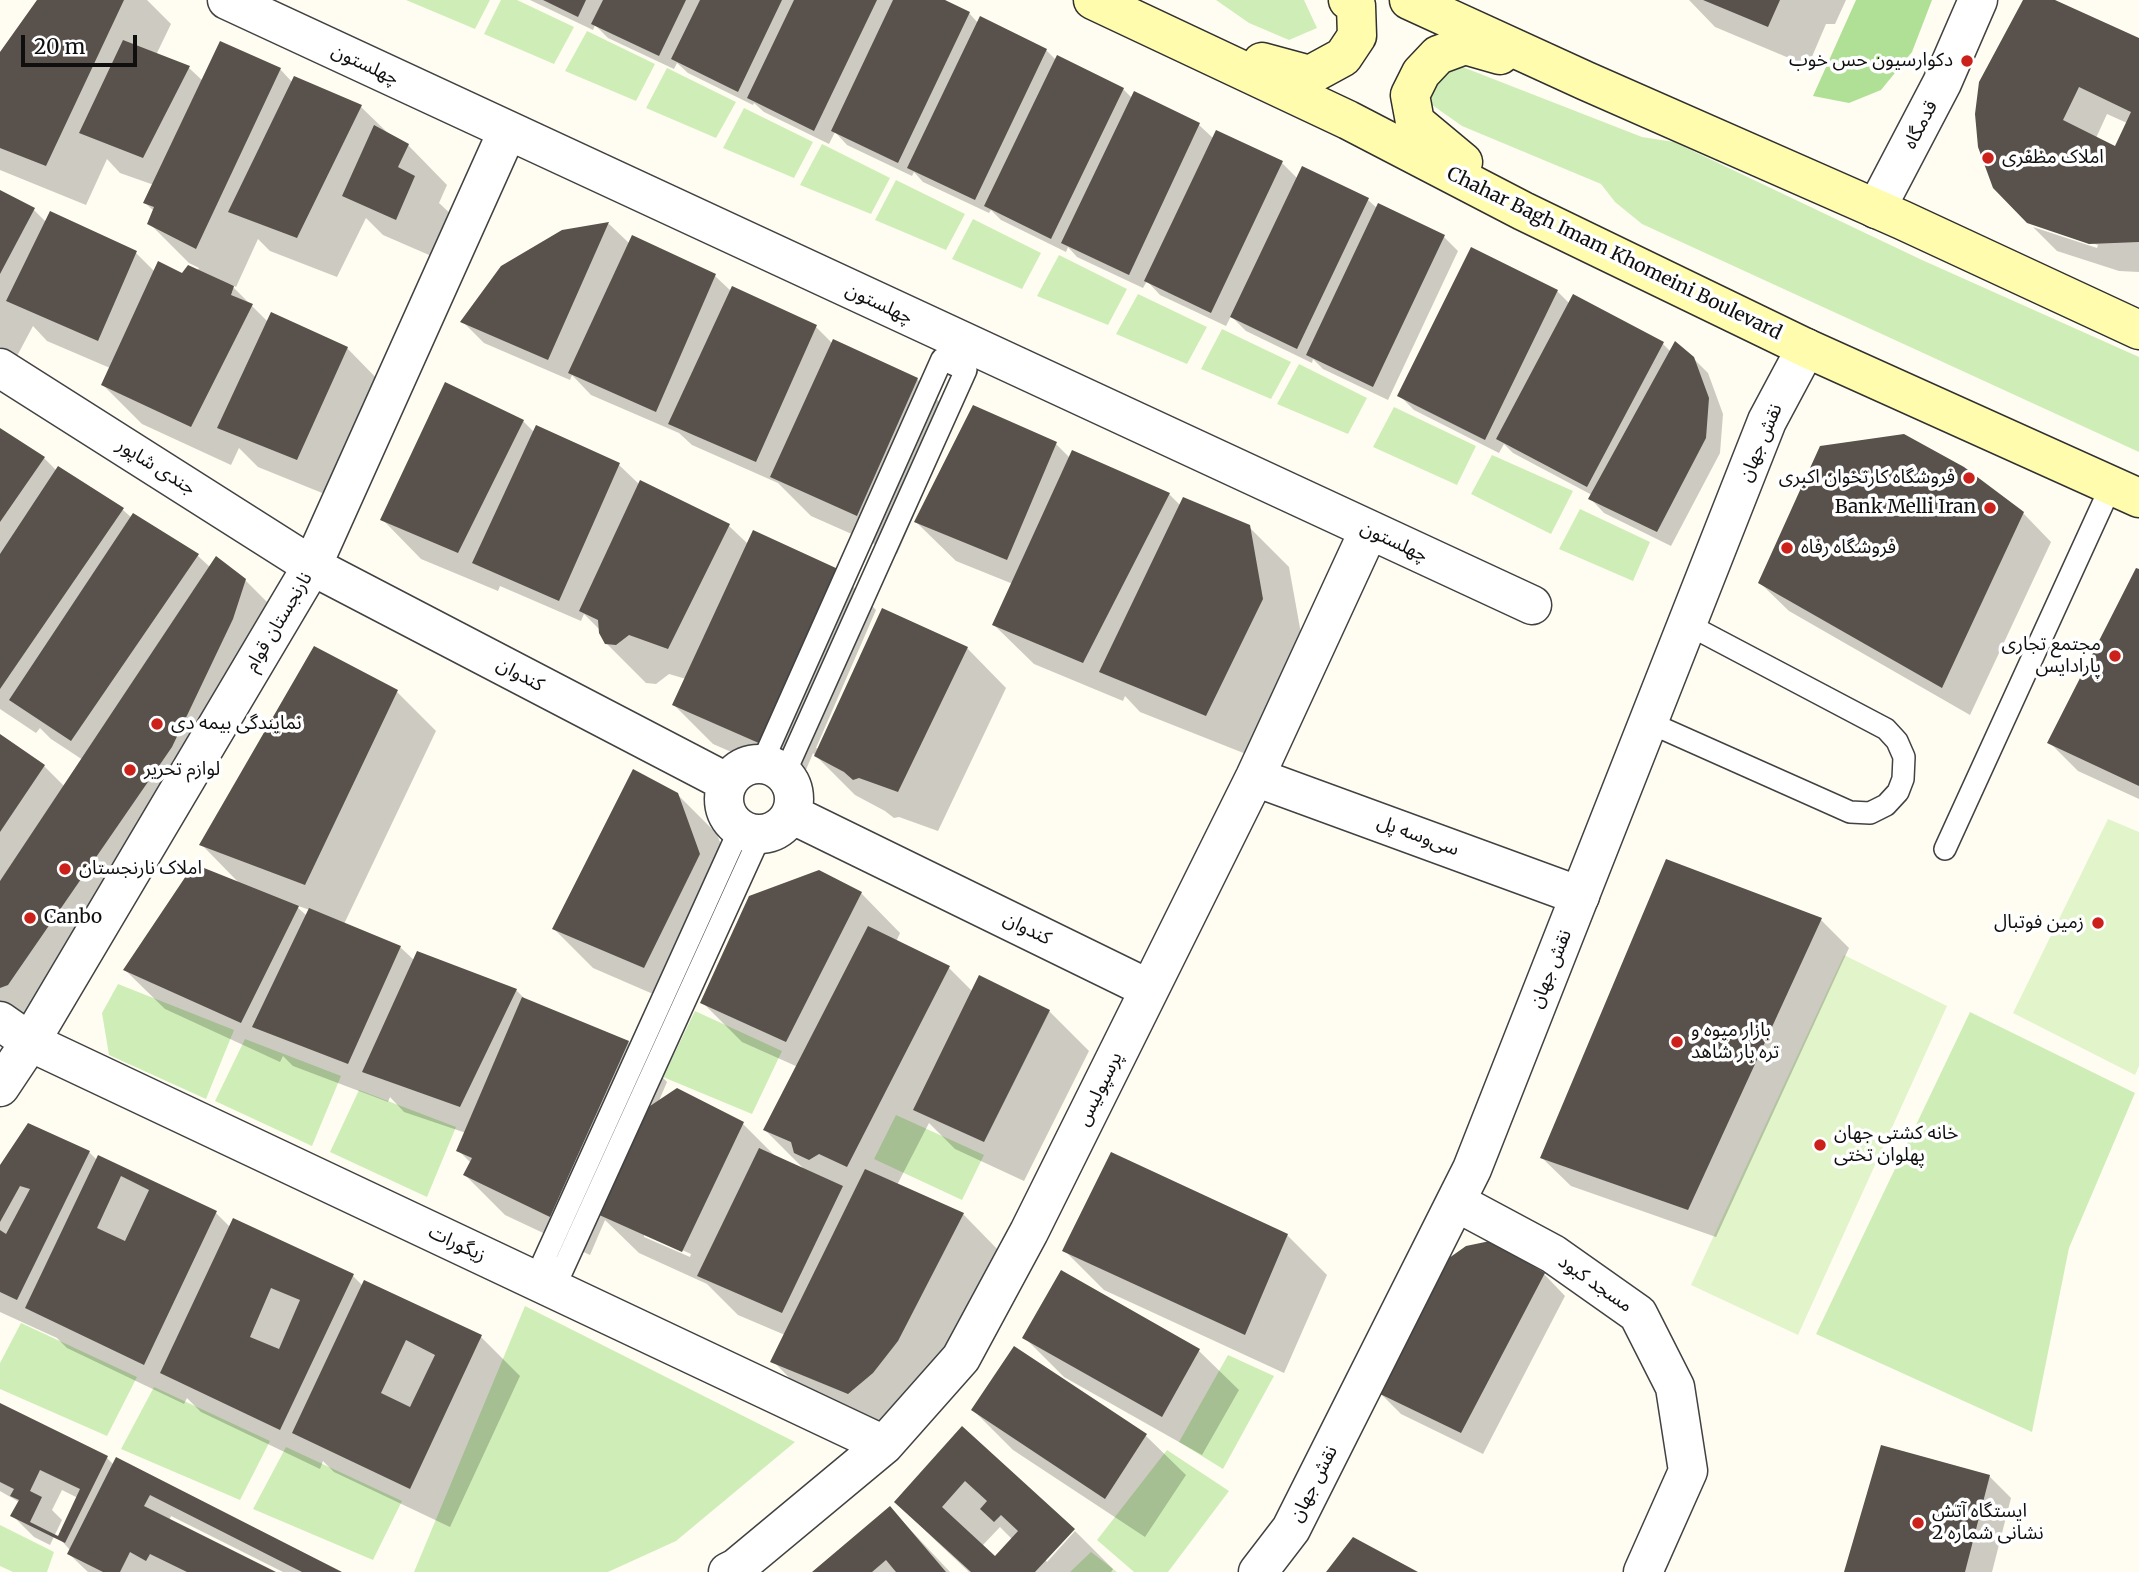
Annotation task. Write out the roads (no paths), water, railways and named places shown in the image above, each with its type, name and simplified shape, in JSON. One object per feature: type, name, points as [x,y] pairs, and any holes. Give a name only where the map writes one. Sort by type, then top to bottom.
[{"type":"main road","name":"Chahar Bagh Imam Khomeini Boulevard","points":[[1093,0],[1348,120],[1524,211],[1806,348],[2125,492]]},
{"type":"main road","points":[[1175,38],[1310,75],[1343,57],[1357,36],[1356,6],[1348,0]]},
{"type":"main road","points":[[1409,0],[2139,330]]},
{"type":"main road","points":[[1524,211],[1415,122],[1410,95],[1415,84],[1437,55],[1465,45],[1586,81]]},
{"type":"street","name":"چهلستون","points":[[227,0],[1531,606]]},
{"type":"street","name":"قدمگاه","points":[[1876,209],[1942,83],[1978,0]]},
{"type":"street","name":"نارنجستان قوام","points":[[0,1087],[15,1032],[312,566],[507,132]]},
{"type":"street","name":"نقش جهان","points":[[1258,1572],[1291,1529],[1472,1169],[1767,421],[1806,348]]},
{"type":"street","name":"جندی شاپور","points":[[0,368],[312,566]]},
{"type":"street","name":"پرسپولیس","points":[[728,1572],[884,1445],[961,1358],[1029,1232],[1255,777],[1369,530]]},
{"type":"street","name":"کندوان","points":[[312,566],[728,783]]},
{"type":"street","points":[[745,767],[773,770],[793,790],[795,802],[764,825],[729,816],[725,805],[728,783],[735,774],[745,767]]},
{"type":"street","name":"سی‌وسه پل","points":[[1255,777],[1580,896]]},
{"type":"street","name":"کندوان","points":[[764,825],[1149,989]]},
{"type":"street","name":"زیگورات","points":[[15,1032],[884,1445]]},
{"type":"street","name":"مسجد کبود","points":[[1456,1202],[1553,1254],[1638,1314],[1675,1387],[1688,1471],[1643,1572]]},
{"type":"lane","points":[[942,359],[966,370],[773,770],[942,359]]},
{"type":"lane","points":[[1945,849],[2125,492]]},
{"type":"lane","points":[[1648,722],[1850,811],[1870,813],[1886,804],[1898,792],[1903,779],[1904,757],[1897,741],[1886,729],[1687,624]]},
{"type":"lane","points":[[764,825],[562,1271],[543,1262],[764,825]]},
{"type":"place","name":"دکوارسیون حس خوب","points":[[1967,61]]},
{"type":"place","name":"املاک مظفری","points":[[1988,158]]},
{"type":"place","name":"فروشگاه کارتخوان اکبری","points":[[1969,478]]},
{"type":"place","name":"Bank Melli Iran","points":[[1990,508]]},
{"type":"place","name":"فروشگاه رفاه","points":[[1787,548]]},
{"type":"place","name":"مجتمع تجاری پارادایس","points":[[2115,656]]},
{"type":"place","name":"نمایندگی بیمه دی","points":[[157,724]]},
{"type":"place","name":"لوازم تحریر","points":[[130,770]]},
{"type":"place","name":"املاک نارنجستان","points":[[65,869]]},
{"type":"place","name":"Canbo","points":[[30,918]]},
{"type":"place","name":"زمین فوتبال","points":[[2098,923]]},
{"type":"place","name":"بازار میوه و تره بار شاهد","points":[[1677,1042]]},
{"type":"place","name":"خانه کشتی جهان پهلوان تختی","points":[[1820,1145]]},
{"type":"place","name":"ایستگاه آتش نشانی شماره 2","points":[[1918,1523]]}]
